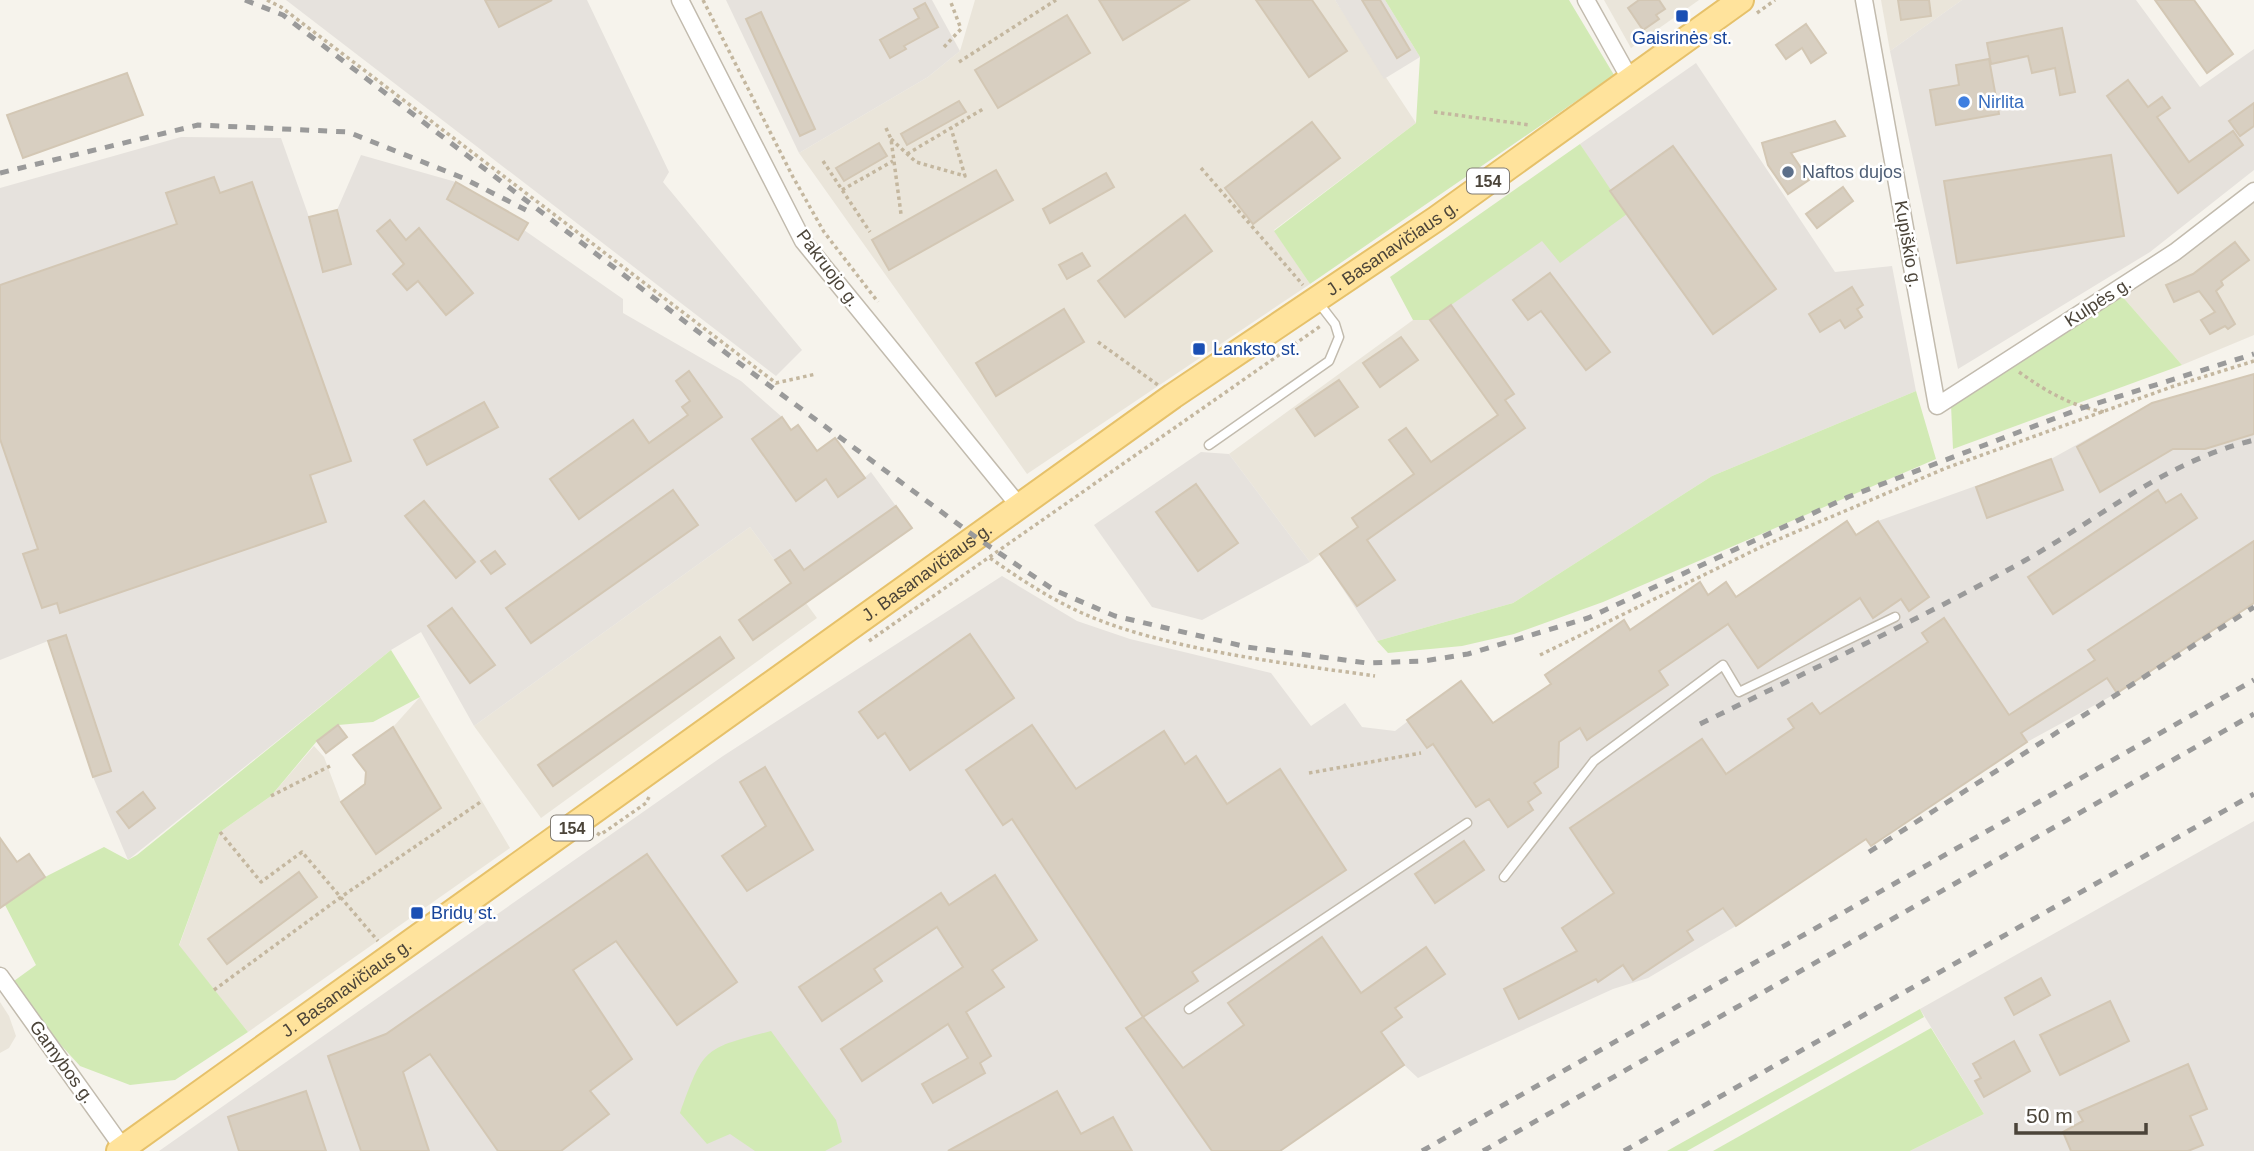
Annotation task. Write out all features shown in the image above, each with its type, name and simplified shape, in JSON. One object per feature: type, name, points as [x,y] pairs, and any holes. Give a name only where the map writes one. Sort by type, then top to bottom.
[{"type":"main road","name":"J. Basanavičiaus g.","points":[[121,1150],[575,825],[980,551],[1020,507],[1173,396],[1324,310],[1630,79],[1747,8]]},
{"type":"street","name":"Pakruojo g.","points":[[680,0],[803,241],[1020,507]]},
{"type":"street","points":[[1586,0],[1630,79]]},
{"type":"street","name":"Kupiškio g.","points":[[1864,0],[1937,406]]},
{"type":"street","name":"Kulpės g.","points":[[1937,406],[2175,252],[2254,191]]},
{"type":"street","name":"Gamybos g.","points":[[0,976],[121,1150]]},
{"type":"lane","points":[[1209,445],[1329,361],[1336,350],[1339,337],[1324,310]]},
{"type":"lane","points":[[1504,877],[1594,761],[1723,665],[1739,692],[1895,617]]},
{"type":"lane","points":[[1189,1009],[1467,823]]},
{"type":"path","points":[[267,0],[281,6],[776,383],[816,374]]},
{"type":"path","points":[[703,0],[824,232],[878,303]]},
{"type":"path","points":[[944,47],[961,29],[950,0]]},
{"type":"path","points":[[959,62],[1056,0]]},
{"type":"path","points":[[1747,8],[1775,0]]},
{"type":"path","points":[[907,155],[983,108]]},
{"type":"path","points":[[1434,112],[1560,130]]},
{"type":"path","points":[[886,128],[891,139],[901,214]]},
{"type":"path","points":[[891,139],[915,162],[965,176],[951,128]]},
{"type":"path","points":[[823,161],[870,232]]},
{"type":"path","points":[[842,190],[893,161]]},
{"type":"path","points":[[863,645],[980,551],[1324,310],[1201,167]]},
{"type":"path","points":[[1098,342],[1173,396]]},
{"type":"path","points":[[1540,655],[1765,545],[1946,468],[2174,386],[2254,361]]},
{"type":"path","points":[[2006,362],[2052,395],[2082,408],[2106,412]]},
{"type":"path","points":[[980,551],[1048,596],[1085,614],[1145,633],[1273,662],[1375,676]]},
{"type":"path","points":[[1309,773],[1421,753]]},
{"type":"path","points":[[271,796],[330,766]]},
{"type":"path","points":[[575,825],[600,835],[646,803],[650,795]]},
{"type":"path","points":[[214,990],[341,897],[482,801]]},
{"type":"path","points":[[220,832],[261,882],[302,852],[391,957]]},
{"type":"shaded area","points":[[286,0],[587,0],[669,172],[663,182],[802,350],[776,376]]},
{"type":"shaded area","points":[[726,0],[932,0],[960,51],[928,77],[799,153]]},
{"type":"shaded area","points":[[975,0],[1335,0],[1416,123],[1274,230],[1310,284],[1027,474],[799,153],[928,77],[960,51]]},
{"type":"shaded area","points":[[1335,0],[1385,0],[1420,57],[1384,79]]},
{"type":"shaded area","points":[[1604,0],[1699,0],[1631,48]]},
{"type":"shaded area","points":[[1881,0],[1962,0],[1890,51]]},
{"type":"shaded area","points":[[1962,0],[2136,0],[2200,87],[2254,49],[2254,170],[2150,252],[1958,369],[1890,51]]},
{"type":"shaded area","points":[[1696,63],[1835,272],[1892,266],[1916,391],[1712,476],[1513,603],[1377,641],[1320,554],[1358,527],[1352,518],[1498,415],[1430,320],[1610,191],[1580,144]]},
{"type":"shaded area","points":[[181,137],[281,138],[309,217],[337,210],[361,155],[456,182],[528,223],[524,230],[623,299],[623,313],[741,381],[782,417],[791,430],[798,425],[816,451],[835,438],[864,478],[871,472],[912,528],[805,602],[750,527],[474,726],[421,632],[391,650],[128,860],[93,777],[48,641],[0,660],[0,188]]},
{"type":"shaded area","points":[[2254,202],[2254,335],[2182,365],[2121,295]]},
{"type":"shaded area","points":[[1413,320],[1430,320],[1498,415],[1352,518],[1358,527],[1310,562],[1229,454]]},
{"type":"shaded area","points":[[2254,374],[2254,603],[2117,693],[2027,742],[1865,839],[1736,926],[1648,978],[1613,989],[1418,1078],[1404,1065],[1280,1151],[159,1151],[723,756],[1002,576],[1077,621],[1130,639],[1271,673],[1311,726],[1345,703],[1362,727],[1395,731],[1461,681],[1493,723],[1551,684],[1545,674],[1624,620],[1631,630],[1700,582],[1708,594],[1726,582],[1737,597],[1847,521],[1857,535],[1878,521],[2051,459],[2152,403]]},
{"type":"shaded area","points":[[1201,452],[1229,454],[1310,562],[1202,620],[1152,607],[1094,525]]},
{"type":"shaded area","points":[[750,527],[817,618],[541,818],[474,726]]},
{"type":"shaded area","points":[[420,697],[510,848],[248,1032],[179,946],[220,832],[271,796],[314,746],[324,757],[341,802],[376,853],[441,808],[393,727]]},
{"type":"shaded area","points":[[2254,821],[2254,1151],[1910,1151],[1984,1114],[1920,1009]]},
{"type":"shaded area","points":[[0,1002],[9,1016],[16,1036],[9,1048],[0,1053]]},
{"type":"green space","points":[[1385,0],[1569,0],[1614,75],[1310,284],[1274,231],[1416,123],[1420,57]]},
{"type":"green space","points":[[1580,144],[1627,214],[1560,263],[1542,241],[1430,320],[1413,320],[1390,277]]},
{"type":"green space","points":[[2121,295],[2182,365],[1953,449],[1951,405]]},
{"type":"green space","points":[[1916,391],[1936,459],[1603,602],[1514,634],[1462,646],[1388,653],[1377,641],[1513,603],[1712,476]]},
{"type":"green space","points":[[391,650],[420,697],[373,722],[338,725],[317,741],[271,796],[220,832],[179,945],[248,1032],[175,1080],[130,1085],[80,1066],[7,986],[36,965],[5,905],[45,877],[104,847],[128,860],[137,855]]},
{"type":"green space","points":[[1920,1009],[1924,1017],[1687,1151],[1667,1151]]},
{"type":"green space","points":[[1931,1028],[1984,1114],[1910,1151],[1713,1151]]},
{"type":"green space","points":[[771,1031],[836,1120],[842,1142],[825,1151],[755,1151],[730,1134],[707,1144],[680,1113],[695,1075],[709,1054],[731,1042]]},
{"type":"building","points":[[485,0],[552,0],[499,27]]},
{"type":"building","points":[[1099,0],[1189,0],[1123,40]]},
{"type":"building","points":[[1256,0],[1312,0],[1347,51],[1309,77]]},
{"type":"building","points":[[1362,0],[1380,0],[1410,50],[1397,58]]},
{"type":"building","points":[[1639,0],[1659,0],[1665,9],[1656,15],[1659,19],[1643,30],[1628,8]]},
{"type":"building","points":[[1898,0],[1929,0],[1931,16],[1901,20]]},
{"type":"building","points":[[2155,0],[2194,0],[2233,54],[2207,73]]},
{"type":"building","points":[[925,3],[938,27],[904,46],[906,49],[890,58],[880,40],[919,18],[914,9]]},
{"type":"building","points":[[761,12],[815,129],[800,136],[746,19]]},
{"type":"building","points":[[1067,15],[1090,53],[998,108],[975,70]]},
{"type":"building","points":[[1806,24],[1826,53],[1811,63],[1802,48],[1786,59],[1776,45]]},
{"type":"building","points":[[2062,28],[2075,92],[2060,95],[2055,68],[2032,73],[2028,56],[1991,64],[1987,43]]},
{"type":"building","name":"Nirlita","points":[[1989,59],[1999,114],[1936,125],[1930,90],[1959,85],[1956,65]]},
{"type":"building","points":[[127,73],[143,115],[23,158],[7,115]]},
{"type":"building","points":[[2128,80],[2148,107],[2162,97],[2170,108],[2157,117],[2189,162],[2233,131],[2243,145],[2178,193],[2107,96]]},
{"type":"building","points":[[959,101],[966,112],[907,145],[901,134]]},
{"type":"building","points":[[2254,103],[2254,126],[2240,136],[2229,121]]},
{"type":"building","points":[[1835,121],[1845,136],[1791,153],[1809,180],[1788,194],[1768,165],[1762,143]]},
{"type":"building","points":[[1312,122],[1340,158],[1253,224],[1225,188]]},
{"type":"building","points":[[879,143],[887,156],[844,181],[836,168]]},
{"type":"building","points":[[1673,146],[1776,289],[1713,334],[1610,191]]},
{"type":"building","points":[[2111,155],[2124,236],[1957,263],[1944,181]]},
{"type":"building","points":[[996,170],[1013,200],[889,270],[872,240]]},
{"type":"building","points":[[1106,173],[1114,187],[1050,223],[1043,209]]},
{"type":"building","points":[[214,177],[220,193],[252,182],[351,461],[310,475],[326,522],[60,613],[57,603],[42,608],[23,554],[38,549],[0,439],[0,285],[177,224],[166,193]]},
{"type":"building","points":[[456,182],[528,223],[518,240],[447,199]]},
{"type":"building","points":[[1843,187],[1853,201],[1817,228],[1806,214]]},
{"type":"building","points":[[337,210],[351,264],[323,272],[309,217]]},
{"type":"building","points":[[1185,215],[1212,251],[1125,317],[1098,281]]},
{"type":"building","points":[[390,220],[406,240],[419,228],[473,293],[446,315],[418,281],[407,290],[393,274],[404,264],[377,231]]},
{"type":"building","points":[[2235,242],[2249,260],[2221,281],[2223,285],[2216,291],[2235,324],[2210,334],[2201,320],[2215,312],[2199,291],[2174,302],[2166,285],[2193,274]]},
{"type":"building","points":[[1082,253],[1090,266],[1067,279],[1059,265]]},
{"type":"building","points":[[1550,273],[1610,352],[1586,370],[1541,311],[1528,320],[1513,300]]},
{"type":"building","points":[[1852,287],[1863,305],[1857,309],[1862,317],[1845,328],[1840,320],[1820,332],[1809,314]]},
{"type":"building","points":[[1451,305],[1514,394],[1505,400],[1525,428],[1367,540],[1395,580],[1357,606],[1320,554],[1358,527],[1352,518],[1414,474],[1389,440],[1406,428],[1431,462],[1498,415],[1430,320]]},
{"type":"building","points":[[1064,309],[1084,342],[996,396],[976,363]]},
{"type":"building","points":[[1401,337],[1418,360],[1380,387],[1363,363]]},
{"type":"building","points":[[689,371],[722,417],[579,519],[550,479],[633,420],[649,443],[688,415],[682,407],[690,401],[676,381]]},
{"type":"building","points":[[2254,374],[2254,434],[2205,449],[2173,449],[2100,492],[2077,447],[2152,403]]},
{"type":"building","points":[[1339,380],[1358,407],[1315,436],[1296,409]]},
{"type":"building","points":[[484,402],[498,427],[427,465],[414,440]]},
{"type":"building","points":[[782,417],[791,430],[798,425],[817,451],[835,438],[865,478],[838,497],[826,479],[796,501],[752,439]]},
{"type":"building","points":[[2051,459],[2063,490],[1987,518],[1976,487]]},
{"type":"building","points":[[1196,484],[1238,543],[1198,571],[1156,512]]},
{"type":"building","points":[[673,490],[698,525],[531,643],[506,608]]},
{"type":"building","points":[[2158,490],[2166,503],[2181,494],[2197,518],[2053,614],[2028,577]]},
{"type":"building","points":[[424,501],[475,562],[456,578],[405,516]]},
{"type":"building","points":[[896,506],[912,528],[753,640],[739,620],[791,583],[775,560],[790,550],[804,570]]},
{"type":"building","points":[[1847,521],[1856,535],[1878,521],[1929,597],[1909,611],[1901,599],[1873,618],[1860,598],[1758,668],[1728,624],[1659,671],[1668,685],[1587,740],[1580,728],[1559,742],[1558,767],[1534,783],[1541,793],[1528,802],[1533,810],[1508,827],[1489,799],[1476,807],[1433,744],[1427,748],[1407,720],[1461,681],[1493,723],[1551,684],[1545,675],[1624,620],[1630,630],[1700,582],[1708,595],[1726,582],[1736,597]]},
{"type":"building","points":[[2254,541],[2254,603],[2117,693],[2107,678],[2021,733],[2027,742],[1871,846],[1866,839],[1736,926],[1723,908],[1687,931],[1693,940],[1633,980],[1623,965],[1598,982],[1596,979],[1519,1019],[1504,989],[1577,951],[1562,928],[1614,893],[1570,828],[1702,739],[1726,774],[1794,728],[1788,719],[1812,703],[1820,714],[1928,642],[1922,633],[1944,618],[2009,715],[2095,660],[2088,650]]},
{"type":"building","points":[[495,551],[505,564],[491,574],[481,561]]},
{"type":"building","points":[[452,608],[495,665],[470,683],[428,626]]},
{"type":"building","points":[[970,634],[1014,698],[910,770],[885,733],[878,738],[859,712]]},
{"type":"building","points":[[66,635],[111,771],[93,777],[48,641]]},
{"type":"building","points":[[720,637],[734,658],[553,786],[538,765]]},
{"type":"building","points":[[338,725],[347,737],[326,753],[317,741]]},
{"type":"building","points":[[1032,725],[1076,789],[1164,731],[1185,764],[1196,756],[1227,804],[1280,769],[1346,870],[1192,972],[1198,981],[1143,1017],[1012,819],[1003,825],[966,770]]},
{"type":"building","points":[[393,727],[441,808],[376,854],[341,802],[365,784],[366,772],[353,755]]},
{"type":"building","points":[[765,767],[813,850],[747,891],[722,856],[766,826],[740,782]]},
{"type":"building","points":[[143,792],[155,808],[129,828],[117,812]]},
{"type":"building","points":[[0,838],[17,862],[29,854],[45,877],[0,908]]},
{"type":"building","points":[[1464,841],[1484,870],[1435,903],[1415,874]]},
{"type":"building","points":[[647,854],[737,982],[677,1025],[616,941],[573,970],[632,1059],[590,1091],[609,1114],[561,1151],[498,1151],[430,1054],[403,1072],[429,1151],[361,1151],[328,1056],[386,1034]]},
{"type":"building","points":[[299,872],[317,897],[227,964],[208,939]]},
{"type":"building","points":[[995,875],[1037,940],[992,970],[1004,987],[966,1012],[991,1056],[980,1063],[985,1073],[933,1103],[922,1084],[968,1058],[948,1024],[862,1081],[841,1049],[963,967],[937,927],[874,969],[882,981],[822,1021],[799,987],[941,893],[949,905]]},
{"type":"building","points":[[1322,937],[1361,993],[1426,947],[1445,974],[1395,1008],[1402,1017],[1381,1032],[1404,1065],[1280,1151],[1212,1151],[1126,1028],[1143,1017],[1183,1068],[1244,1025],[1228,1003]]},
{"type":"building","points":[[2041,978],[2050,995],[2014,1015],[2005,998]]},
{"type":"building","points":[[2110,1001],[2129,1041],[2060,1075],[2040,1035]]},
{"type":"building","points":[[2014,1041],[2030,1071],[1984,1097],[1975,1081],[1981,1078],[1973,1064]]},
{"type":"building","points":[[2188,1064],[2207,1109],[2190,1116],[2203,1145],[2188,1151],[2071,1151],[2063,1132],[2083,1121],[2078,1112]]},
{"type":"building","points":[[306,1091],[326,1151],[239,1151],[228,1117]]},
{"type":"building","points":[[1057,1091],[1081,1134],[1113,1117],[1132,1151],[948,1151]]},
{"type":"railway","points":[[245,0],[283,15],[751,372],[977,538],[1054,590],[1115,616],[1247,647],[1367,663],[1424,661],[1468,654],[1588,618],[1848,497],[2082,408],[2254,354]]},
{"type":"railway","points":[[0,173],[198,125],[348,132],[463,178],[526,210]]},
{"type":"railway","points":[[1700,724],[1984,583],[2053,544],[2134,492],[2190,462],[2254,440]]},
{"type":"railway","points":[[1869,852],[2254,607]]},
{"type":"railway","points":[[1422,1151],[2254,680]]},
{"type":"railway","points":[[1483,1151],[2254,714]]},
{"type":"railway","points":[[1624,1151],[2254,794]]},
{"type":"place","name":"Gaisrinės st.","points":[[1682,16]]},
{"type":"place","name":"Nirlita","points":[[1964,102]]},
{"type":"place","name":"Naftos dujos","points":[[1788,172]]},
{"type":"place","name":"Lanksto st.","points":[[1199,349]]},
{"type":"place","name":"Bridų st.","points":[[417,913]]}]
